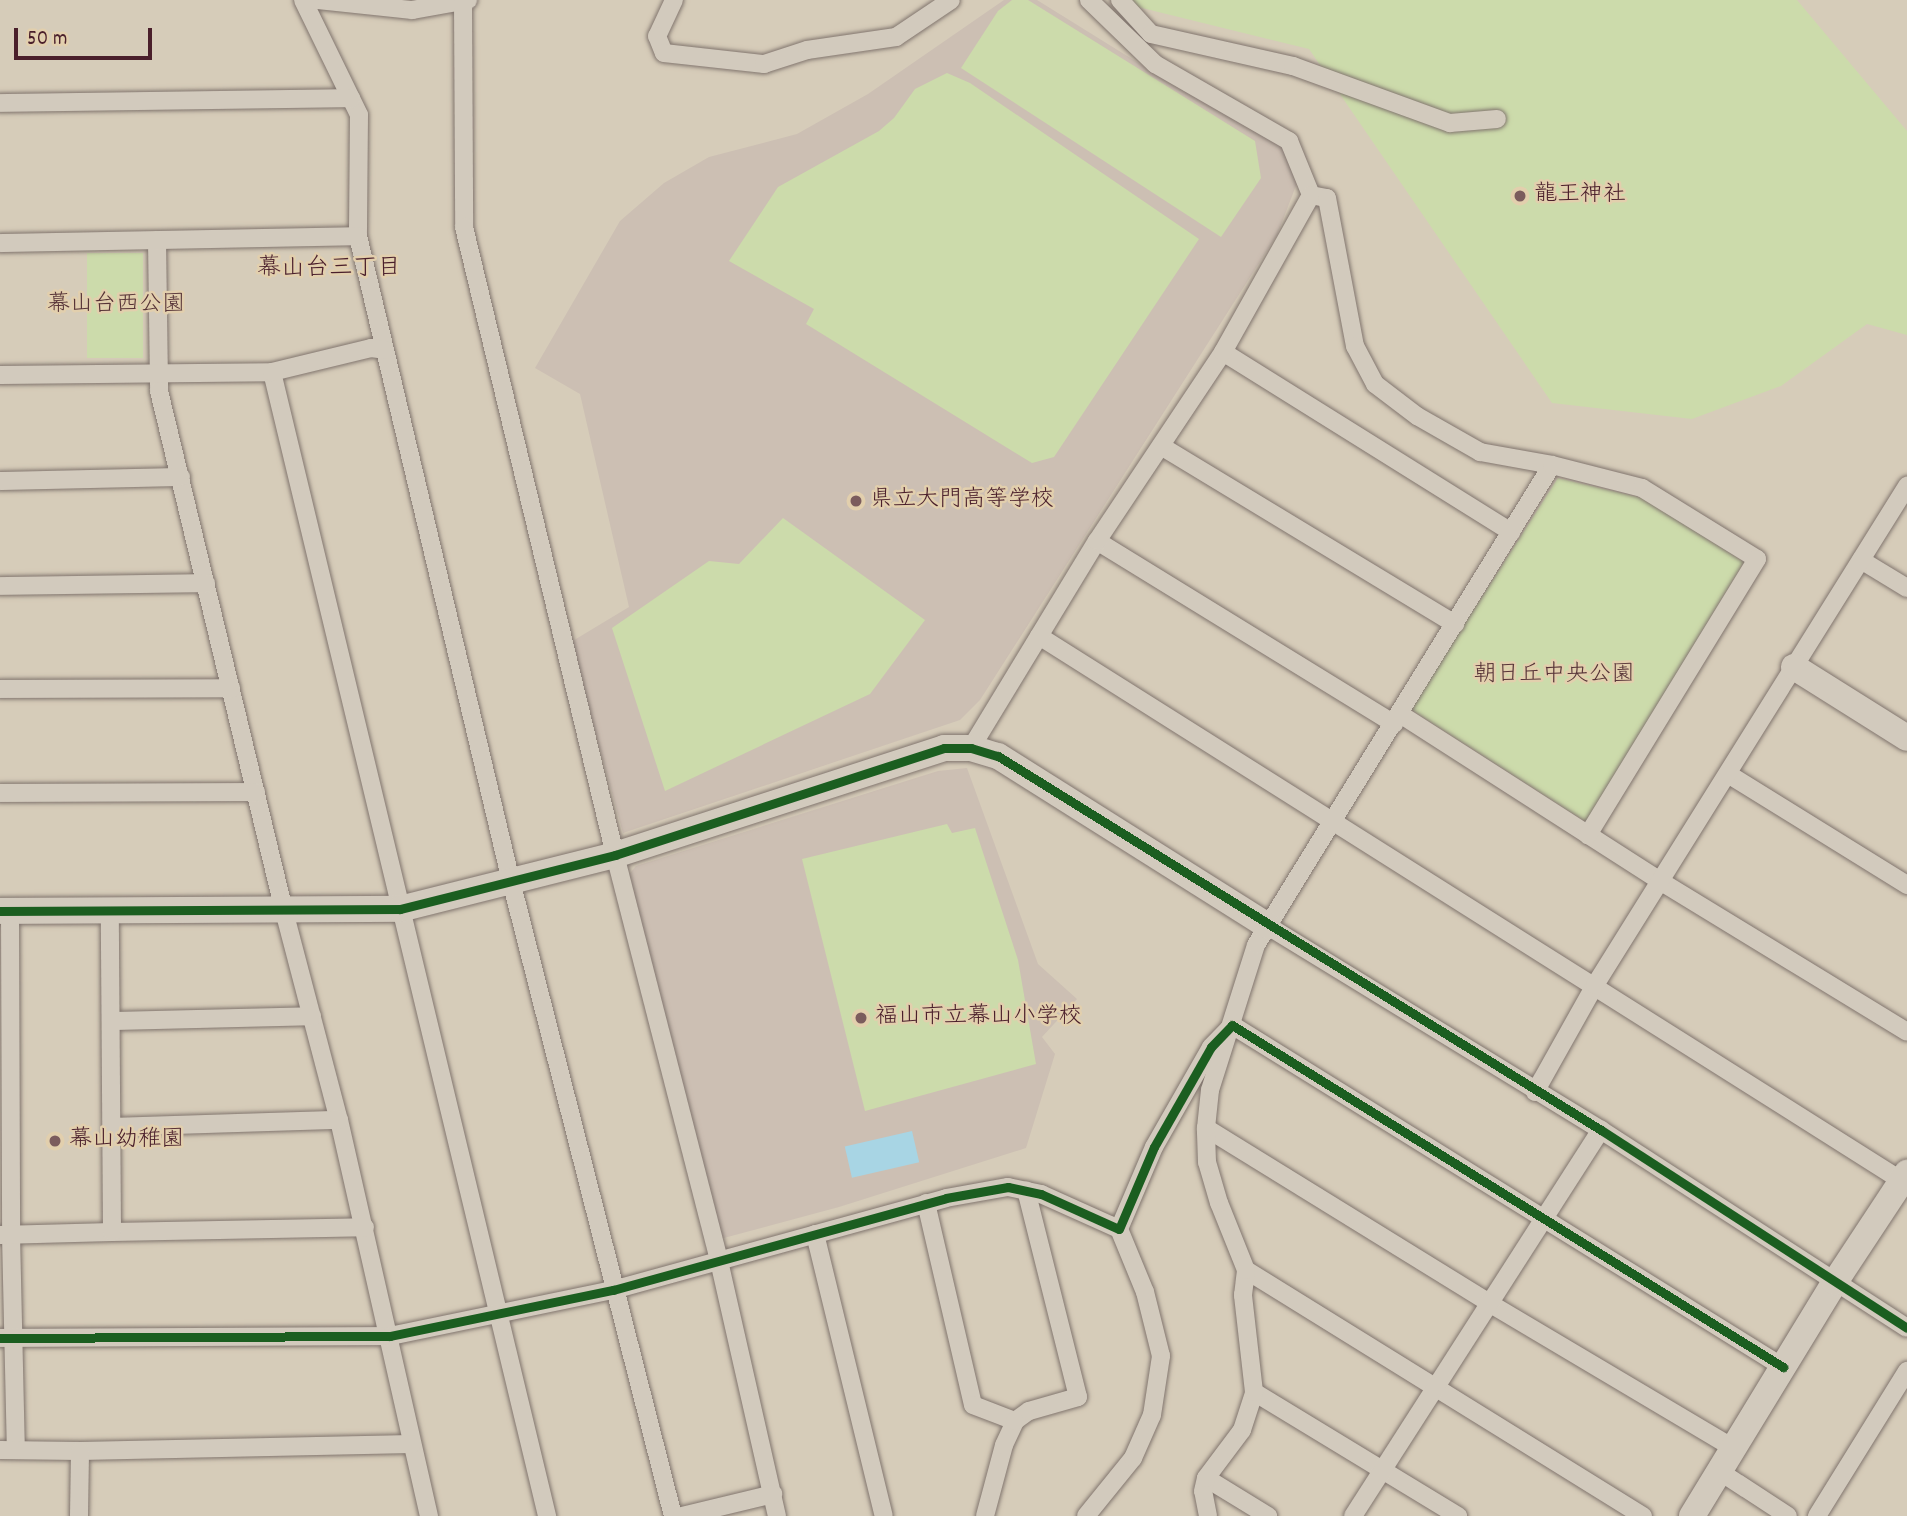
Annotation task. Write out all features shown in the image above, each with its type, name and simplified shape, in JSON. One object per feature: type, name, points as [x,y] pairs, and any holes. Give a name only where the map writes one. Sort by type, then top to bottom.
[{"type":"street","points":[[303,0],[313,15],[359,115],[358,236],[512,881],[613,1290],[673,1516]]},
{"type":"street","points":[[318,0],[412,10],[465,1],[464,227],[615,856],[719,1261],[777,1516]]},
{"type":"street","points":[[674,0],[657,36],[664,53],[764,64],[807,50],[896,37],[951,0]]},
{"type":"street","points":[[1089,0],[1155,64],[1289,141],[1311,195]]},
{"type":"street","points":[[1119,0],[1151,34],[1293,66],[1450,123],[1497,119]]},
{"type":"street","points":[[0,103],[351,98]]},
{"type":"street","points":[[971,748],[1097,541],[1223,352],[1311,195]]},
{"type":"street","points":[[1311,195],[1327,198],[1355,346],[1375,384],[1417,416],[1480,452],[1552,465],[1642,488],[1757,559],[1588,835]]},
{"type":"street","points":[[0,243],[358,236]]},
{"type":"street","points":[[156,240],[159,391],[284,911],[365,1227],[429,1516]]},
{"type":"street","points":[[0,375],[272,372],[371,348],[385,350]]},
{"type":"street","points":[[1223,352],[1511,532]]},
{"type":"street","points":[[272,372],[547,1516]]},
{"type":"street","points":[[1161,446],[1455,624]]},
{"type":"street","points":[[1208,1516],[1203,1491],[1206,1478],[1242,1430],[1254,1392],[1243,1295],[1246,1270],[1219,1203],[1207,1162],[1206,1128],[1210,1090],[1256,945],[1335,821],[1552,465]]},
{"type":"street","points":[[0,481],[181,477]]},
{"type":"street","points":[[1535,1092],[1595,985],[1907,485]]},
{"type":"street","points":[[1097,541],[1397,719],[1907,1032]]},
{"type":"street","points":[[1861,560],[1907,588]]},
{"type":"street","points":[[0,586],[206,583]]},
{"type":"street","points":[[1040,636],[1905,1179],[1835,1282],[1692,1516]]},
{"type":"street","points":[[1794,667],[1907,738]]},
{"type":"street","points":[[0,689],[232,688]]},
{"type":"street","points":[[412,1444],[8,1450],[5,911],[400,909],[615,856],[944,748],[971,748],[998,756],[1535,1092],[1601,1130],[1907,1328]]},
{"type":"street","points":[[1728,774],[1907,885]]},
{"type":"street","points":[[0,793],[256,792]]},
{"type":"street","points":[[110,910],[113,1021],[112,1232]]},
{"type":"street","points":[[113,1021],[312,1016]]},
{"type":"street","points":[[1232,1025],[1783,1367]]},
{"type":"street","points":[[1119,1230],[1154,1147],[1210,1047],[1232,1025]]},
{"type":"street","points":[[112,1127],[339,1120]]},
{"type":"street","points":[[1206,1128],[1489,1303],[1732,1447]]},
{"type":"street","points":[[1353,1516],[1601,1130]]},
{"type":"street","points":[[7,1338],[390,1336],[613,1290],[926,1203],[1007,1186],[1041,1194],[1119,1230],[1145,1292],[1161,1356],[1152,1415],[1133,1458],[1086,1516]]},
{"type":"street","points":[[985,1516],[1004,1445],[1015,1421],[1029,1411],[1078,1397],[1026,1190]]},
{"type":"street","points":[[926,1203],[973,1405],[1015,1421]]},
{"type":"street","points":[[5,1236],[365,1227]]},
{"type":"street","points":[[814,1234],[884,1516]]},
{"type":"street","points":[[1246,1270],[1643,1516]]},
{"type":"street","points":[[1817,1516],[1907,1371]]},
{"type":"street","points":[[1254,1392],[1458,1516]]},
{"type":"street","points":[[79,1516],[80,1451]]},
{"type":"street","points":[[1720,1471],[1788,1516]]},
{"type":"street","points":[[1206,1478],[1268,1516]]},
{"type":"street","points":[[682,1516],[773,1494]]},
{"type":"shaded area","name":"県立大門高等学校","points":[[1004,0],[1037,0],[1169,82],[1281,144],[1297,183],[1277,235],[980,700],[960,720],[623,833],[571,642],[629,607],[580,394],[535,368],[620,221],[664,183],[709,157],[797,134],[868,94]]},
{"type":"shaded area","name":"福山市立幕山小学校","points":[[967,768],[1038,964],[1077,999],[1042,1037],[1055,1054],[1026,1148],[839,1207],[720,1239],[627,877],[636,866],[938,771]]},
{"type":"green space","points":[[1012,0],[1028,0],[1255,141],[1261,178],[1221,237],[961,68],[998,11]]},
{"type":"green space","points":[[1123,0],[1797,0],[1907,131],[1907,335],[1867,324],[1781,386],[1692,419],[1552,403],[1309,49],[1138,7]]},
{"type":"green space","points":[[947,73],[970,83],[1199,239],[1054,457],[1032,463],[806,324],[814,309],[729,261],[778,187],[879,131],[894,118],[915,89]]},
{"type":"green space","name":"幕山台西公園","points":[[87,253],[143,253],[143,358],[87,358]]},
{"type":"green space","name":"朝日丘中央公園","points":[[1558,478],[1642,498],[1744,562],[1586,822],[1410,709]]},
{"type":"green space","points":[[783,518],[925,620],[870,694],[665,791],[612,628],[709,561],[739,564]]},
{"type":"green space","points":[[947,824],[952,833],[975,828],[1018,960],[1036,1064],[865,1111],[802,859]]},
{"type":"water","points":[[912,1131],[919,1162],[852,1178],[845,1147]]},
{"type":"cycle path","points":[[0,911],[400,909],[615,855],[944,748],[971,748],[998,756],[1601,1130],[1907,1328]]},
{"type":"cycle path","points":[[0,1338],[390,1336],[613,1290],[946,1198],[1008,1187],[1041,1194],[1119,1229],[1154,1147],[1211,1047],[1232,1025],[1783,1367]]},
{"type":"place","name":"龍王神社","points":[[1520,196]]},
{"type":"place","name":"県立大門高等学校","points":[[856,501]]},
{"type":"place","name":"福山市立幕山小学校","points":[[861,1018]]},
{"type":"place","name":"幕山幼稚園","points":[[55,1141]]},
{"type":"district","name":"幕山台三丁目","points":[[329,270]]}]
